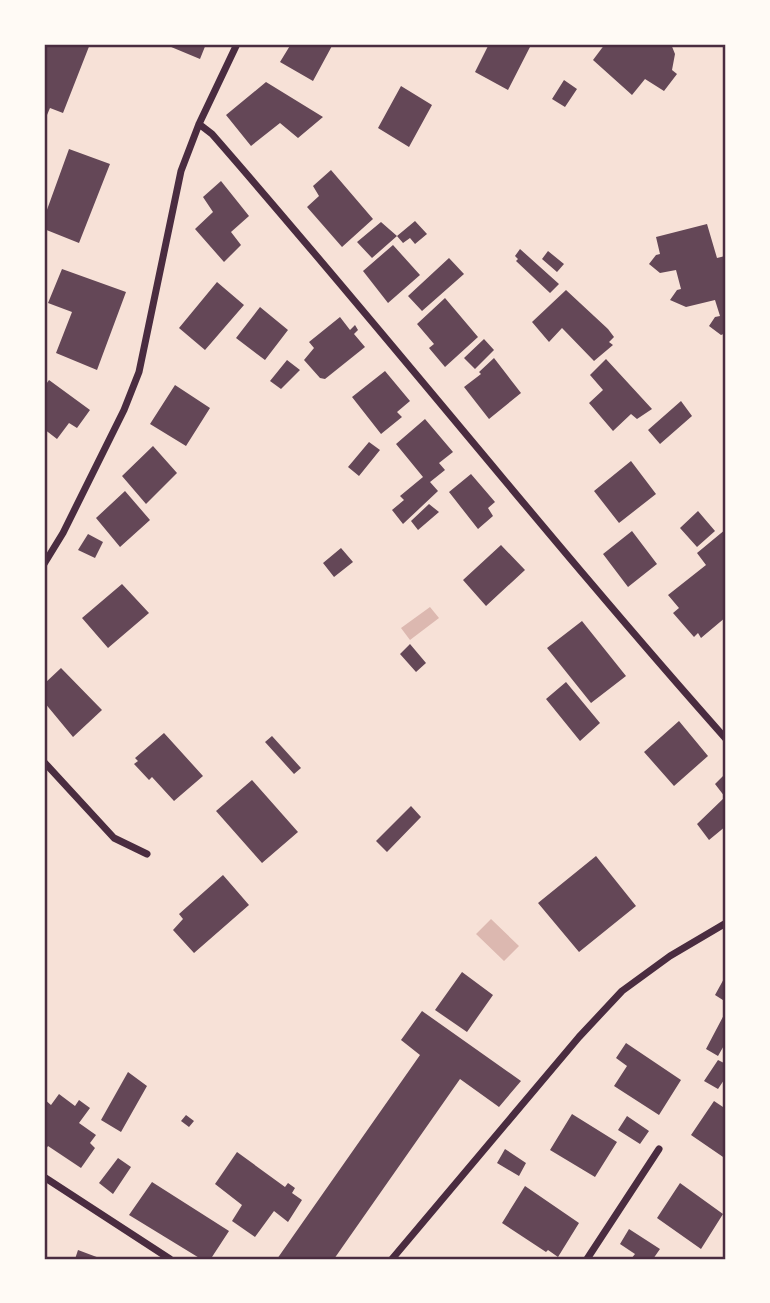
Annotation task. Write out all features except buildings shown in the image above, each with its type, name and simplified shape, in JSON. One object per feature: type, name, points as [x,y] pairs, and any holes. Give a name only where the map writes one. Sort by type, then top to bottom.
[{"type":"street","points":[[44,564],[63,533],[124,410],[139,372],[181,171],[199,124],[237,44]]},
{"type":"street","points":[[199,124],[212,134],[305,240],[615,612],[726,739]]},
{"type":"street","points":[[44,762],[114,838],[148,854]]},
{"type":"street","points":[[393,1259],[614,998],[670,956],[726,923]]},
{"type":"street","points":[[587,1259],[659,1149]]},
{"type":"street","points":[[44,1177],[167,1258]]},
{"type":"shaded area","points":[[430,607],[439,618],[410,640],[401,628]]},
{"type":"shaded area","points":[[491,919],[519,946],[504,961],[476,934]]}]
